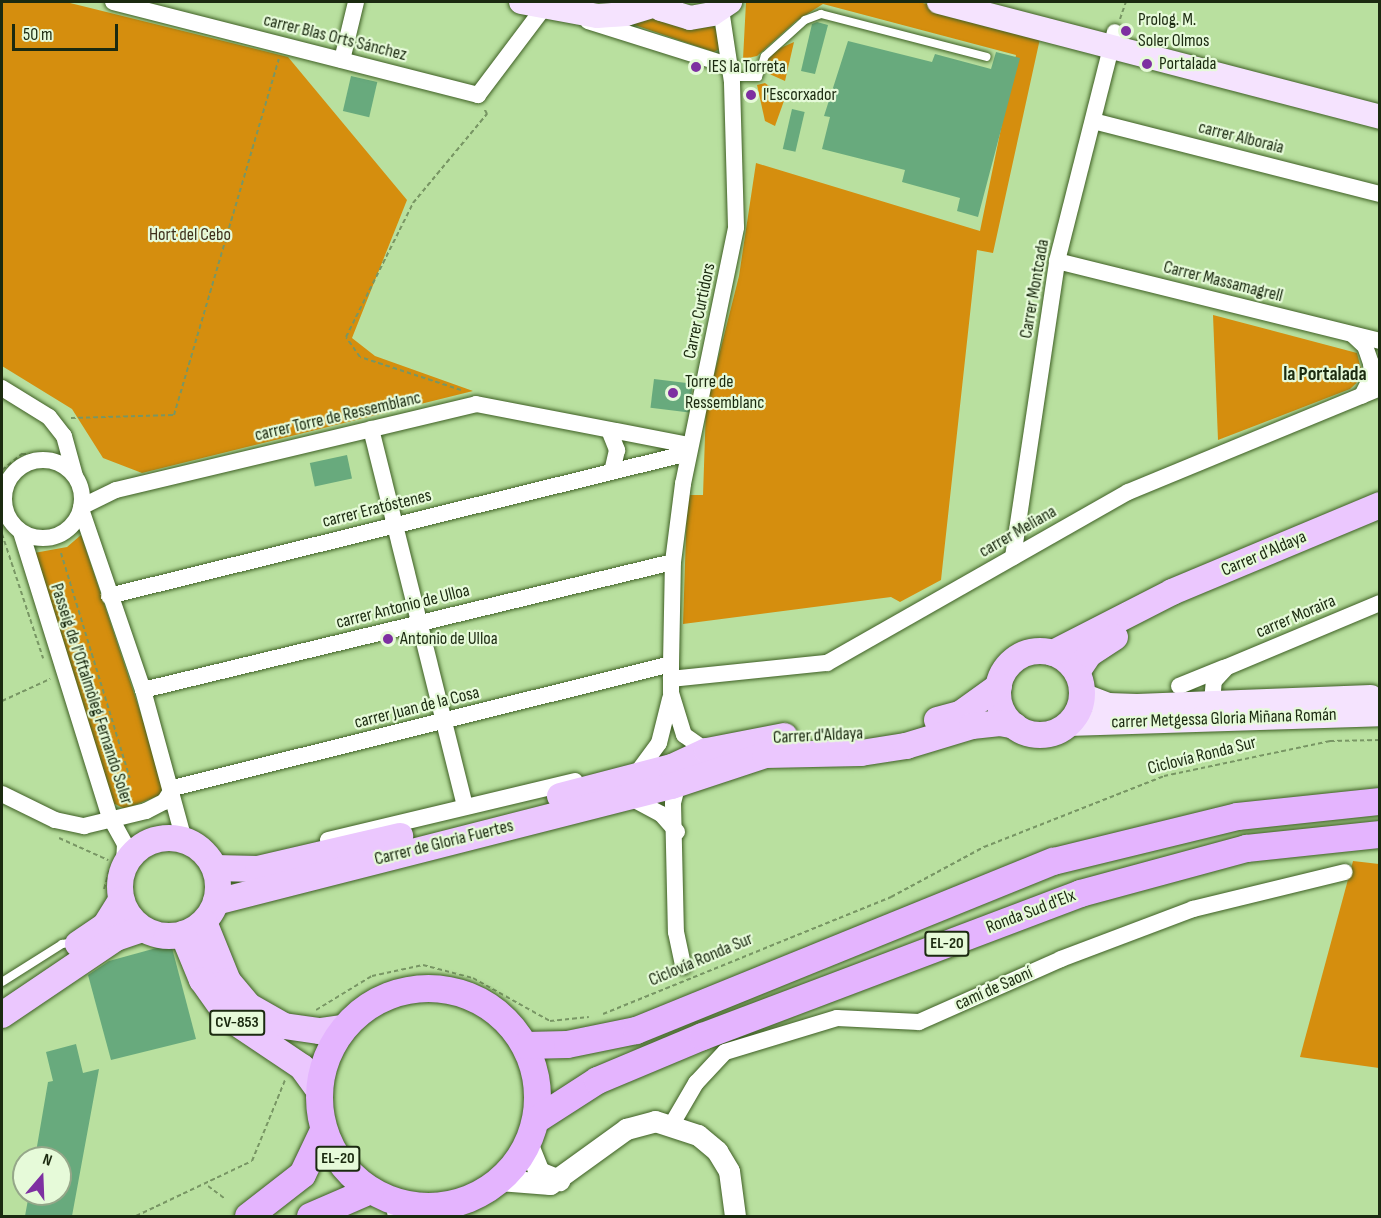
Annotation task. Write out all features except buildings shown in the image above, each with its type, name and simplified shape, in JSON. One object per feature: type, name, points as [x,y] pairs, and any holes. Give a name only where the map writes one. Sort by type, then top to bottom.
[{"type":"highway","name":"EL-20","points":[[525,1045],[567,1044],[636,1030],[1053,861],[1237,816],[1380,801]]},
{"type":"highway","name":"Ronda Sud d'Elx","points":[[318,1089],[323,1130],[333,1153],[370,1190],[399,1209],[443,1210],[476,1196],[500,1180],[532,1132],[597,1080],[1080,893],[1246,848],[1380,834]]},
{"type":"highway","name":"EL-20","points":[[318,1089],[325,1057],[341,1028],[368,1004],[402,990],[438,987],[473,996],[503,1016],[525,1045],[537,1082],[532,1132]]},
{"type":"highway","name":"EL-20","points":[[248,1216],[302,1174],[323,1130]]},
{"type":"highway","name":"EL-20","points":[[310,1216],[370,1190]]},
{"type":"main road","points":[[939,2],[1113,40],[1380,103]]},
{"type":"main road","points":[[992,2],[1113,40],[1380,117]]},
{"type":"main road","points":[[538,3],[597,16],[626,14],[654,3],[690,18],[725,5]]},
{"type":"main road","name":"Carrer d'Aldaya","points":[[1053,653],[1173,591],[1380,506]]},
{"type":"main road","name":"Carrer d'Aldaya","points":[[1079,683],[1094,649],[1156,612],[1380,517]]},
{"type":"main road","points":[[1053,653],[1079,683],[1068,724],[1048,734],[1015,726],[1001,708],[999,686],[1018,657],[1053,653]]},
{"type":"main road","name":"carrer Metgessa Gloria Miñana Román","points":[[1079,683],[1108,705],[1137,706],[1213,691],[1380,698]]},
{"type":"main road","name":"Carrer d'Aldaya","points":[[630,788],[707,751],[778,737],[857,736],[901,729],[960,714],[999,686]]},
{"type":"main road","name":"carrer Metgessa Gloria Miñana Román","points":[[1068,724],[1380,714]]},
{"type":"main road","name":"Carrer d'Aldaya","points":[[675,784],[765,756],[861,753],[906,746],[972,726],[1000,723],[1015,726]]},
{"type":"main road","name":"Carrer de Gloria Fuertes","points":[[215,868],[238,872],[276,864],[596,787],[630,788],[675,784]]},
{"type":"main road","name":"Carrer de Gloria Fuertes","points":[[142,929],[162,936],[201,920],[630,788]]},
{"type":"main road","points":[[2,996],[105,926],[119,859],[149,841],[184,840],[208,856],[215,868],[201,920],[228,981],[249,1006],[284,1026],[341,1028]]},
{"type":"main road","points":[[2,1015],[116,938],[142,929],[112,898]]},
{"type":"main road","name":"CV-853","points":[[201,920],[202,980],[229,1018],[292,1059],[318,1089]]},
{"type":"street","name":"carrer Blas Orts Sánchez","points":[[113,2],[179,10],[283,45],[478,95]]},
{"type":"street","points":[[342,60],[356,2]]},
{"type":"street","points":[[478,95],[538,3],[731,71]]},
{"type":"street","name":"Carrer Curtidors","points":[[630,788],[661,740],[671,679],[673,562],[688,449],[736,227],[731,71],[725,5]]},
{"type":"street","name":"Carrer Montcada","points":[[1013,557],[1057,261],[1113,40]]},
{"type":"street","name":"carrer Alboraia","points":[[1092,121],[1380,194]]},
{"type":"street","name":"Carrer Massamagrell","points":[[1057,261],[1380,341]]},
{"type":"street","points":[[1352,334],[1365,346],[1371,363],[1372,376],[1362,396]]},
{"type":"street","points":[[2,388],[49,417],[64,436],[81,508],[109,596],[143,690],[173,788],[184,840]]},
{"type":"street","name":"carrer Meliana","points":[[671,679],[827,663],[1128,492],[1380,388]]},
{"type":"street","name":"carrer Torre de Ressemblanc","points":[[81,508],[116,490],[476,404],[609,430],[688,449]]},
{"type":"street","points":[[371,429],[465,806]]},
{"type":"street","points":[[609,430],[616,450],[612,471]]},
{"type":"street","name":"carrer Eratóstenes","points":[[109,596],[654,462],[688,449]]},
{"type":"street","points":[[75,476],[47,460],[28,463],[9,479],[3,492],[6,512],[21,532],[39,538],[57,536],[71,526],[81,508]]},
{"type":"street","points":[[654,462],[683,484]]},
{"type":"street","name":"Passeig de l'Oftalmòleg Fernando Soler","points":[[21,532],[110,817],[125,844],[119,859]]},
{"type":"street","name":"carrer Antonio de Ulloa","points":[[143,690],[673,562]]},
{"type":"street","name":"carrer Moraira","points":[[1179,686],[1375,607]]},
{"type":"street","name":"carrer Moraira","points":[[1213,691],[1227,667]]},
{"type":"street","name":"Carrer Curtidors","points":[[671,679],[684,735],[707,751]]},
{"type":"street","name":"carrer Juan de la Cosa","points":[[173,788],[443,722],[671,679]]},
{"type":"street","name":"Carrer de Gloria Fuertes","points":[[276,864],[288,850],[465,806],[575,781],[596,787]]},
{"type":"street","points":[[675,784],[673,803],[677,833],[676,932],[683,966]]},
{"type":"street","points":[[2,794],[75,826],[164,802],[173,788]]},
{"type":"street","points":[[630,788],[661,814],[677,833]]},
{"type":"street","name":"camí de Saoní","points":[[672,1124],[696,1083],[725,1052],[837,1018],[919,1022],[1061,959],[1193,909],[1344,872]]},
{"type":"street","points":[[500,1180],[534,1187],[559,1180],[626,1129],[655,1121],[672,1124],[698,1135],[717,1151],[729,1171],[735,1216]]},
{"type":"street","points":[[532,1132],[539,1172],[559,1180]]},
{"type":"lane","points":[[731,71],[758,77],[765,56],[805,20],[821,14],[987,57]]},
{"type":"lane","points":[[2,982],[62,944],[84,940]]},
{"type":"path","points":[[49,417],[58,407],[72,418],[174,414],[283,45]]},
{"type":"path","points":[[476,404],[461,391],[360,357],[346,337],[413,202],[487,114],[478,95]]},
{"type":"path","points":[[2,470],[22,454],[45,451],[62,456]]},
{"type":"path","points":[[2,534],[53,690]]},
{"type":"path","points":[[61,553],[130,778]]},
{"type":"path","points":[[2,701],[50,679]]},
{"type":"path","name":"Ciclovía Ronda Sur","points":[[301,1028],[319,1006],[339,992],[372,976],[423,965],[473,978],[550,1021],[598,1016],[891,897],[984,847],[1164,776],[1330,741],[1380,740]]},
{"type":"path","points":[[112,898],[119,859]]},
{"type":"path","points":[[136,1216],[208,1186],[252,1161],[292,1059]]},
{"type":"path","points":[[208,1186],[224,1198]]},
{"type":"green space","name":"Hort del Cebo","points":[[2,2],[66,2],[288,57],[407,200],[352,338],[375,356],[473,391],[142,473],[103,458],[72,409],[2,366]]},
{"type":"green space","points":[[746,2],[919,2],[1041,34],[993,253],[977,250],[941,580],[900,602],[891,597],[683,624],[687,505],[689,495],[703,495],[706,407],[739,276],[756,163],[980,231],[1016,55],[823,4],[796,21],[757,56],[743,59]]},
{"type":"green space","points":[[651,16],[714,24],[721,48],[714,52],[620,20]]},
{"type":"green space","points":[[794,42],[785,81],[765,72],[765,62],[776,50]]},
{"type":"green space","points":[[765,83],[785,98],[775,126],[765,121],[757,85]]},
{"type":"green space","points":[[1213,315],[1357,353],[1363,377],[1350,389],[1218,440]]},
{"type":"green space","points":[[81,535],[164,783],[160,795],[125,809],[111,802],[34,553],[67,547]]},
{"type":"green space","points":[[1353,861],[1379,864],[1379,1068],[1300,1057]]},
{"type":"place","name":"Prolog. M. Soler Olmos","points":[[1126,31]]},
{"type":"place","name":"Portalada","points":[[1147,64]]},
{"type":"place","name":"IES la Torreta","points":[[696,67]]},
{"type":"place","name":"l'Escorxador","points":[[751,95]]},
{"type":"place","name":"Torre de Ressemblanc","points":[[673,393]]},
{"type":"place","name":"Antonio de Ulloa","points":[[388,639]]},
{"type":"district","name":"la Portalada","points":[[1325,374]]}]
